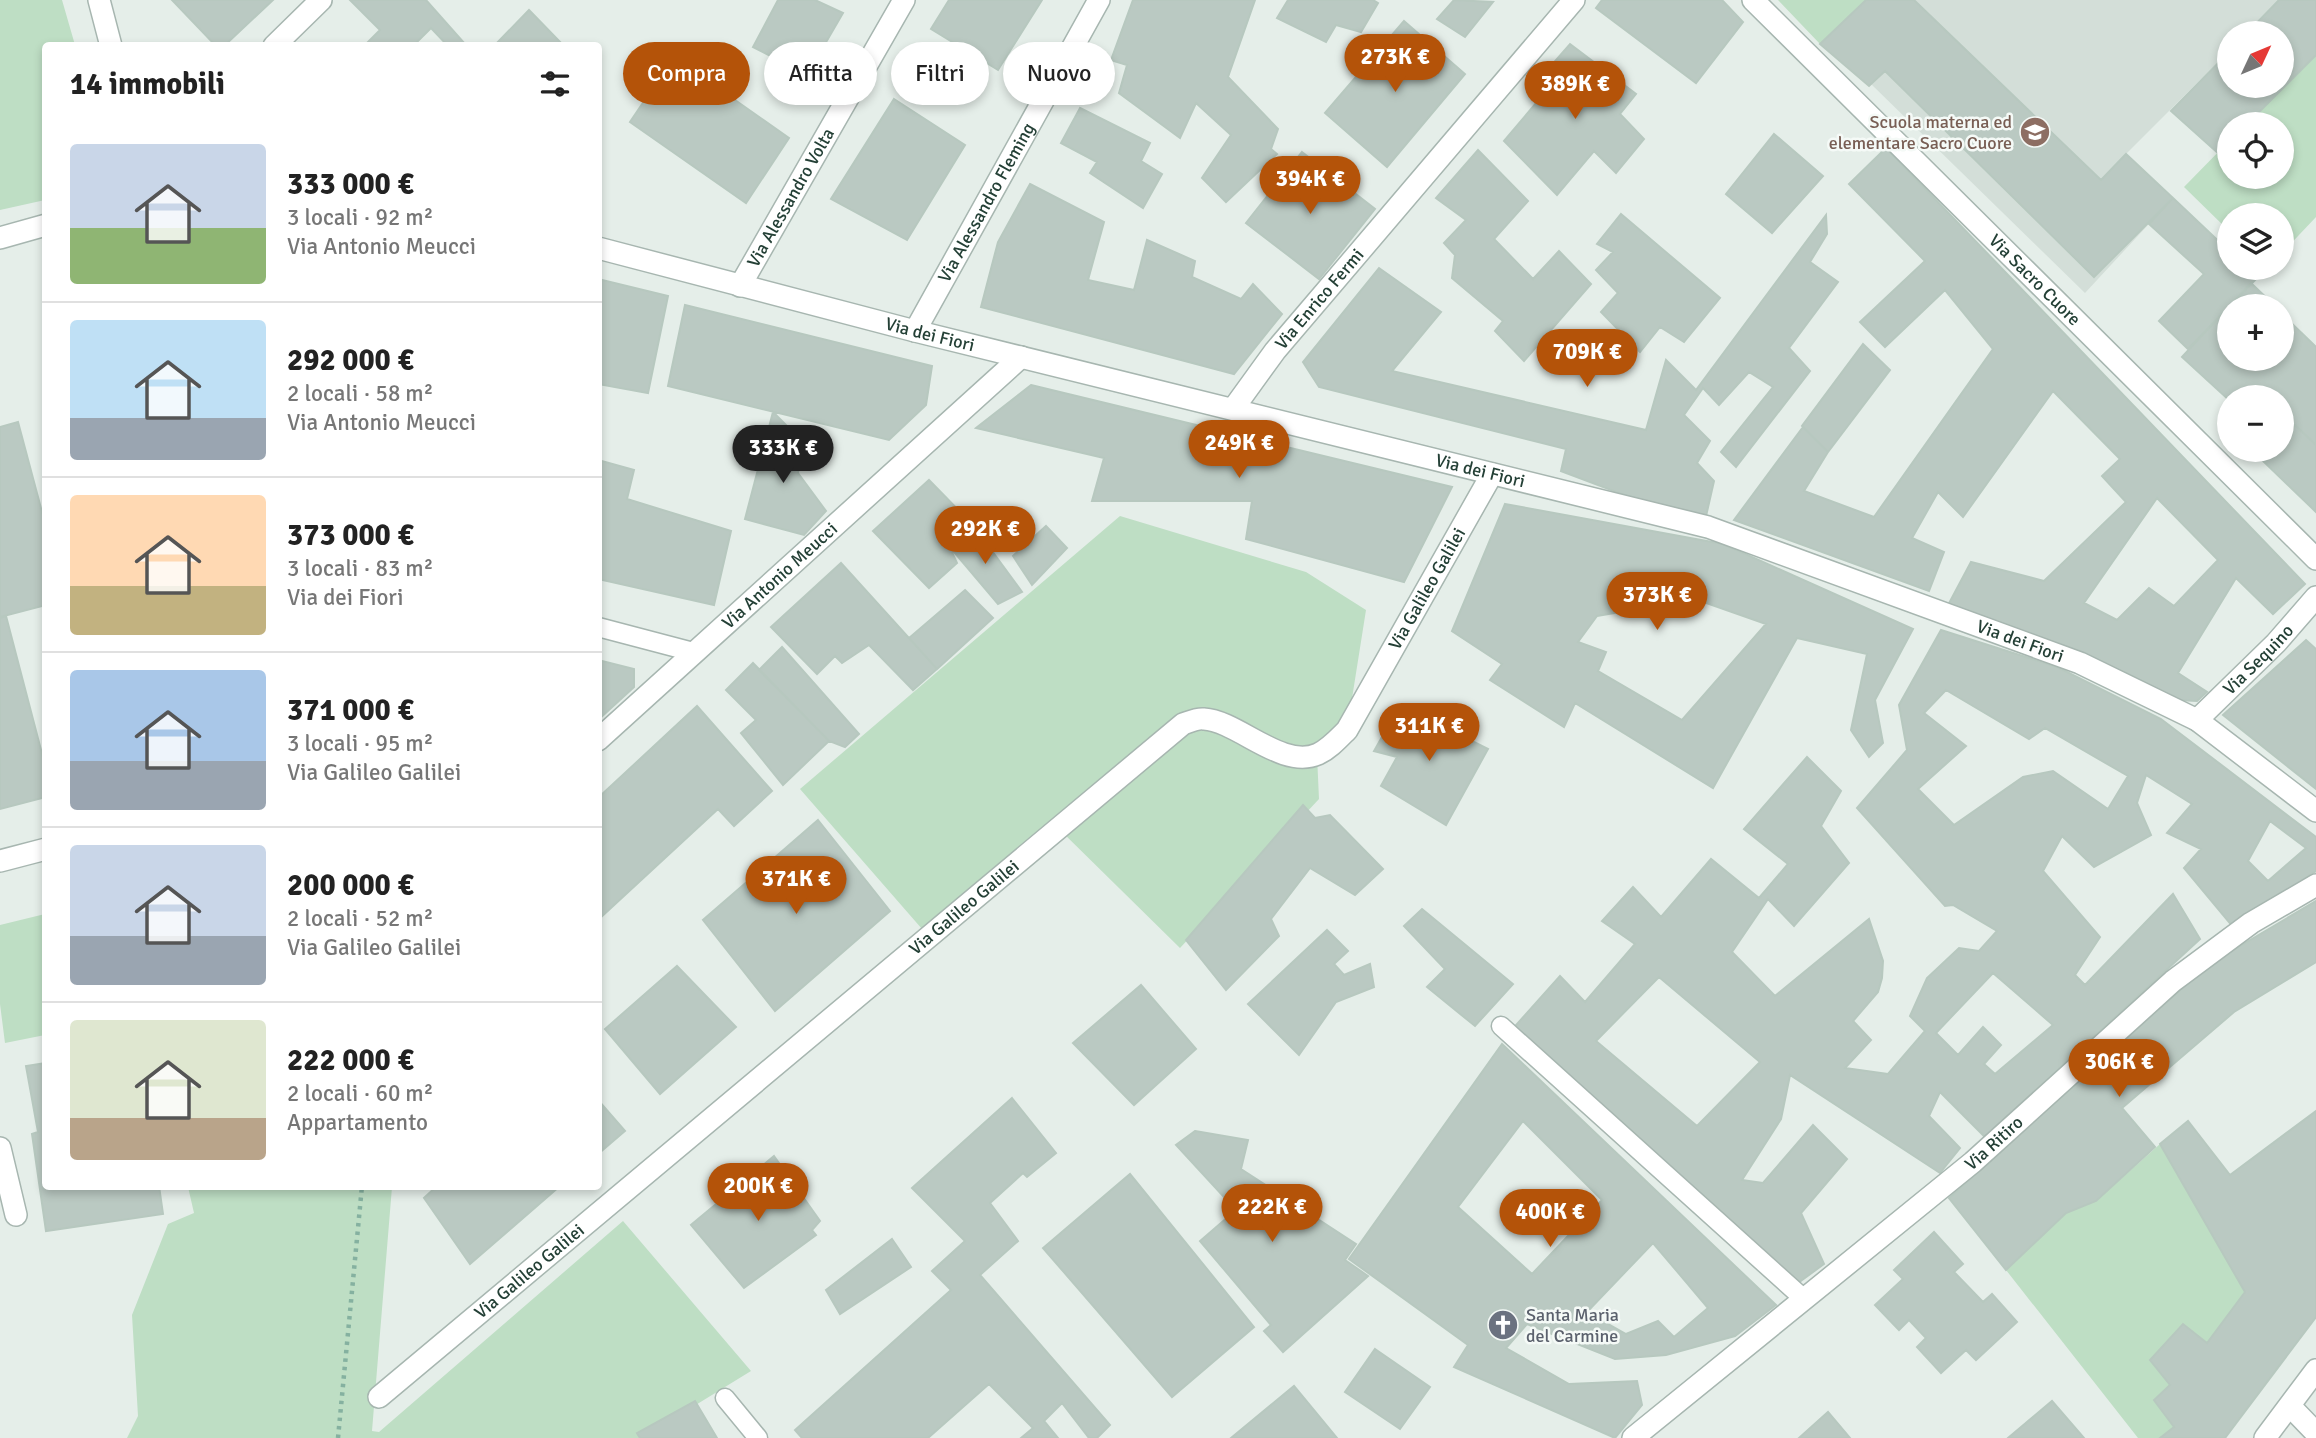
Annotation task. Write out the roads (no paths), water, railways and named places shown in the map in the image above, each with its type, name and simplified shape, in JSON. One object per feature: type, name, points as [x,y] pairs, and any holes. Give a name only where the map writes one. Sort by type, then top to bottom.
[{"type":"street","points":[[99,0],[110,42]]},
{"type":"street","points":[[278,42],[321,0]]},
{"type":"street","name":"Via Alessandro Volta","points":[[740,286],[904,0]]},
{"type":"street","name":"Via Alessandro Fleming","points":[[915,331],[1099,0]]},
{"type":"street","name":"Via Enrico Fermi","points":[[1233,410],[1275,351],[1574,0]]},
{"type":"street","name":"Via Sacro Cuore","points":[[1753,0],[2316,559]]},
{"type":"street","points":[[0,238],[42,226]]},
{"type":"street","name":"Via dei Fiori","points":[[602,248],[915,331],[1708,527],[2080,663],[2197,720],[2316,811]]},
{"type":"street","name":"Via Antonio Meucci","points":[[602,736],[1021,357]]},
{"type":"street","name":"Via Galileo Galilei","points":[[379,1397],[1183,724],[1206,719],[1288,755],[1304,758],[1317,755],[1333,744],[1347,730],[1492,474]]},
{"type":"street","name":"Via Sequino","points":[[2197,720],[2276,643],[2316,597]]},
{"type":"street","points":[[0,861],[42,850]]},
{"type":"street","name":"Via Ritiro","points":[[1633,1438],[1973,1162],[2173,981],[2251,923],[2316,885]]},
{"type":"street","points":[[0,1148],[16,1215]]},
{"type":"street","points":[[2266,1438],[2316,1370]]},
{"type":"street","points":[[2290,1406],[2316,1433]]},
{"type":"lane","points":[[602,628],[693,652]]},
{"type":"lane","points":[[1501,1026],[1804,1299]]},
{"type":"lane","points":[[725,1398],[758,1438]]},
{"type":"place","name":"Scuola materna ed elementare Sacro Cuore","points":[[2035,132]]},
{"type":"place","name":"Santa Maria del Carmine","points":[[1503,1325]]}]
